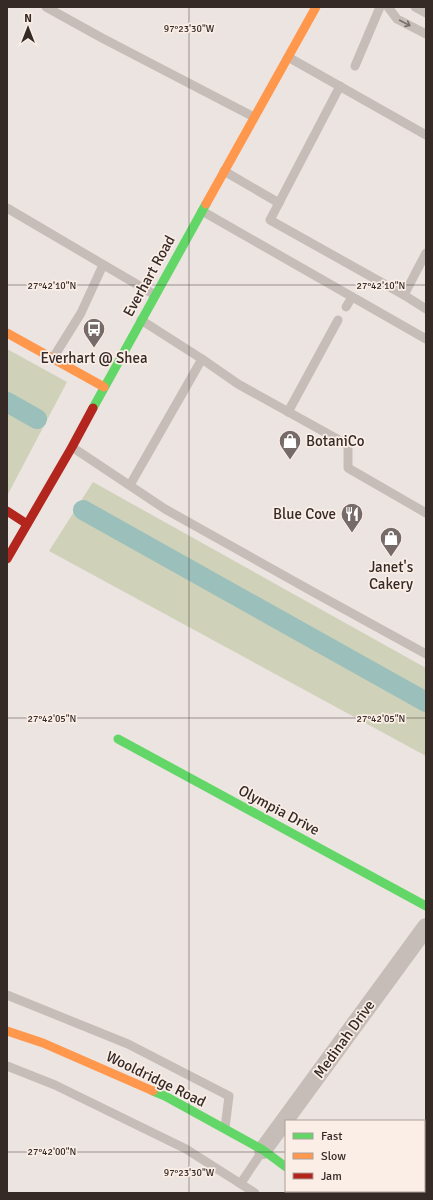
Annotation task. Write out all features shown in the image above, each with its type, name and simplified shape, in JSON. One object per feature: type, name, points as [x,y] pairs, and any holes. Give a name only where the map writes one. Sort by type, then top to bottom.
[{"type":"street","name":"Everhart Road","points":[[7,559],[72,447],[141,320],[316,7]]},
{"type":"street","points":[[7,332],[104,387]]},
{"type":"street","points":[[7,511],[27,524]]},
{"type":"street","name":"Olympia Drive","points":[[118,739],[426,906]]},
{"type":"street","name":"Medinah Drive","points":[[263,1150],[426,927]]},
{"type":"street","name":"Wooldridge Road","points":[[7,1031],[43,1042],[165,1096],[263,1150],[285,1166]]},
{"type":"lane","points":[[46,7],[102,38],[254,117]]},
{"type":"lane","points":[[355,66],[380,7]]},
{"type":"lane","points":[[388,7],[398,18],[426,34]]},
{"type":"lane","points":[[415,7],[426,13]]},
{"type":"lane","points":[[288,57],[426,134]]},
{"type":"lane","points":[[340,86],[270,220],[404,295],[426,309]]},
{"type":"lane","points":[[224,171],[279,203]]},
{"type":"lane","points":[[7,208],[155,295]]},
{"type":"lane","points":[[202,211],[426,339]]},
{"type":"lane","points":[[404,295],[426,253]]},
{"type":"lane","points":[[53,358],[81,313],[104,265]]},
{"type":"lane","points":[[346,307],[352,297]]},
{"type":"lane","points":[[141,320],[238,384],[348,445],[348,468],[426,513]]},
{"type":"lane","points":[[288,412],[338,320]]},
{"type":"lane","points":[[130,485],[202,360]]},
{"type":"lane","points":[[72,447],[172,512],[426,654]]},
{"type":"lane","points":[[7,995],[128,1044],[229,1096],[225,1130]]},
{"type":"lane","points":[[7,1066],[56,1085],[186,1150],[255,1193]]},
{"type":"lane","points":[[241,1184],[263,1150]]},
{"type":"green space","points":[[7,349],[67,382],[8,494],[7,493]]},
{"type":"green space","points":[[93,482],[426,668],[426,756],[49,551]]},
{"type":"waterway","points":[[7,402],[37,419]]},
{"type":"waterway","points":[[83,510],[426,702]]},
{"type":"traffic: fast","points":[[93,408],[206,204]]},
{"type":"traffic: fast","points":[[118,739],[426,906]]},
{"type":"traffic: fast","points":[[153,1091],[165,1096],[263,1150],[285,1166]]},
{"type":"traffic: slow","points":[[206,204],[316,7]]},
{"type":"traffic: slow","points":[[7,333],[104,387]]},
{"type":"traffic: slow","points":[[7,1031],[43,1043],[153,1091]]},
{"type":"traffic: jam","points":[[7,559],[93,408]]},
{"type":"traffic: jam","points":[[7,511],[27,524]]},
{"type":"place","name":"Everhart @ Shea","points":[[94,348]]},
{"type":"place","name":"BotaniCo","points":[[290,460]]},
{"type":"place","name":"Blue Cove","points":[[352,534]]},
{"type":"place","name":"Janet's Cakery","points":[[391,558]]}]
